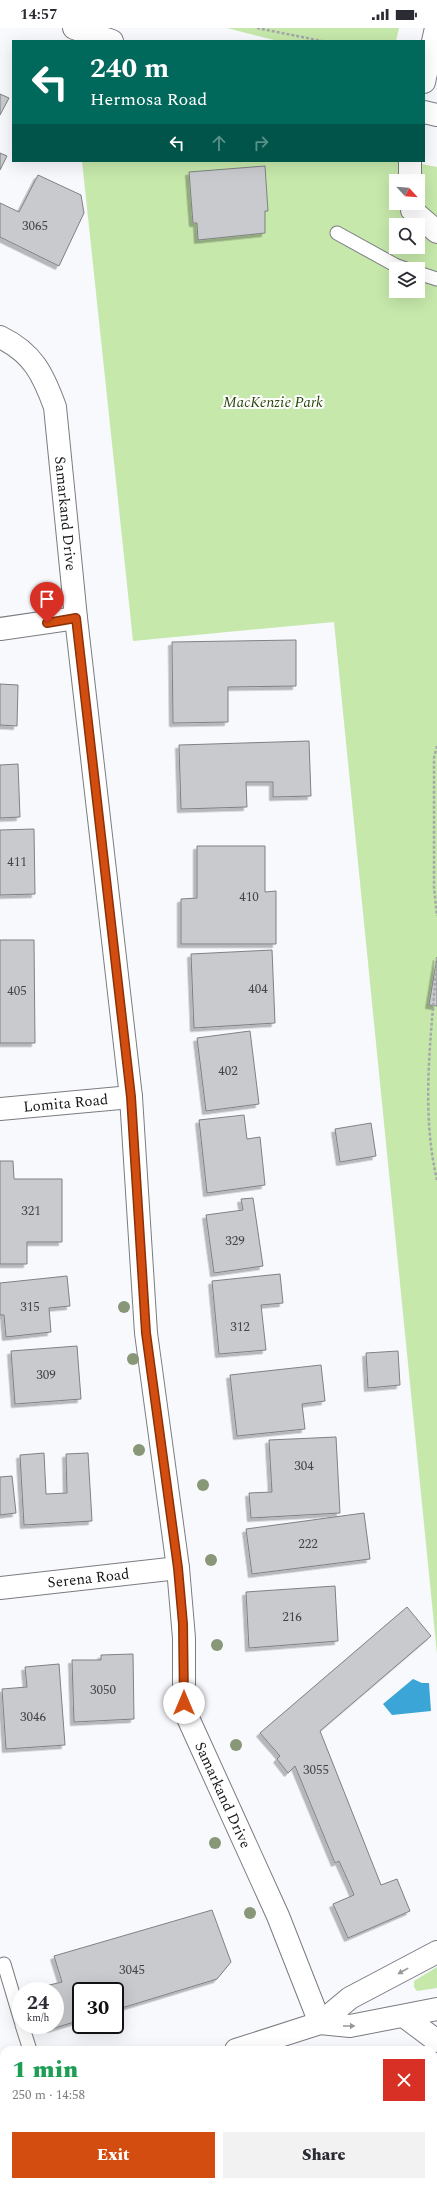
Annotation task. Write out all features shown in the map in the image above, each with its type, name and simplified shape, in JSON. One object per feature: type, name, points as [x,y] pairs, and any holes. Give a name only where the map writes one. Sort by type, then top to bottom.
[{"type":"street","points":[[74,28],[109,40]]},
{"type":"street","points":[[425,78],[436,28]]},
{"type":"street","points":[[425,112],[437,115]]},
{"type":"street","points":[[410,162],[410,174]]},
{"type":"street","points":[[412,210],[437,232]]},
{"type":"street","name":"Samarkand Drive","points":[[0,337],[13,343],[35,364],[44,377],[55,407],[76,618],[131,1097],[146,1333],[178,1568],[184,1638],[184,1703],[188,1718],[278,1916],[320,2023]]},
{"type":"street","points":[[0,629],[76,618]]},
{"type":"street","name":"Lomita Road","points":[[0,1109],[131,1097]]},
{"type":"street","name":"Serena Road","points":[[0,1588],[178,1568]]},
{"type":"street","points":[[248,2046],[320,2023],[350,1998],[437,1952]]},
{"type":"street","points":[[320,2023],[350,2026],[405,2017],[437,2009]]},
{"type":"street","points":[[405,2017],[437,2041]]},
{"type":"lane","points":[[337,233],[389,263]]},
{"type":"lane","points":[[425,275],[437,279]]},
{"type":"lane","points":[[4,1964],[12,1991]]},
{"type":"lane","points":[[25,2034],[29,2046]]},
{"type":"path","points":[[257,28],[317,40]]},
{"type":"path","points":[[437,746],[434,758],[434,887],[437,916]]},
{"type":"path","points":[[437,958],[428,1100],[431,1154],[437,1180]]},
{"type":"green space","points":[[227,28],[399,28],[396,40],[274,40]]},
{"type":"green space","name":"MacKenzie Park","points":[[82,162],[412,162],[437,167],[437,1654],[334,622],[133,641]]},
{"type":"green space","points":[[437,1967],[437,1988],[417,1991],[414,1987],[414,1981]]},
{"type":"water","points":[[413,1679],[422,1683],[429,1683],[431,1711],[392,1715],[383,1704]]},
{"type":"building","points":[[0,94],[9,98],[0,115]]},
{"type":"building","points":[[0,153],[7,156],[0,170]]},
{"type":"building","points":[[265,166],[268,211],[265,211],[265,233],[198,240],[197,223],[193,223],[189,172]]},
{"type":"building","points":[[38,175],[81,195],[84,213],[59,266],[0,237],[0,203],[19,212]]},
{"type":"building","points":[[296,640],[296,686],[228,687],[228,722],[173,723],[172,642]]},
{"type":"building","points":[[0,684],[18,685],[17,726],[0,725]]},
{"type":"building","points":[[309,741],[311,796],[273,797],[273,782],[246,782],[247,807],[181,809],[179,745]]},
{"type":"building","points":[[18,764],[20,817],[0,818],[0,765]]},
{"type":"building","points":[[34,829],[35,894],[0,895],[0,830]]},
{"type":"building","points":[[197,846],[265,846],[265,892],[276,891],[276,944],[181,944],[181,899],[197,898]]},
{"type":"building","points":[[0,940],[34,940],[35,1043],[0,1043]]},
{"type":"building","points":[[272,950],[275,1023],[194,1028],[191,954]]},
{"type":"building","points":[[437,957],[437,1006],[429,1005]]},
{"type":"building","points":[[250,1031],[259,1104],[206,1111],[197,1038]]},
{"type":"building","points":[[244,1115],[247,1139],[260,1137],[265,1185],[207,1193],[199,1120]]},
{"type":"building","points":[[371,1123],[376,1156],[340,1162],[335,1129]]},
{"type":"building","points":[[0,1161],[13,1161],[14,1179],[62,1179],[62,1242],[27,1242],[27,1264],[0,1264]]},
{"type":"building","points":[[253,1198],[263,1266],[214,1273],[206,1215],[243,1210],[241,1199]]},
{"type":"building","points":[[280,1274],[283,1303],[261,1305],[266,1350],[219,1354],[212,1281]]},
{"type":"building","points":[[67,1276],[70,1306],[49,1308],[51,1332],[6,1337],[4,1315],[0,1315],[0,1283]]},
{"type":"building","points":[[77,1346],[81,1399],[15,1404],[11,1351]]},
{"type":"building","points":[[398,1351],[400,1385],[368,1388],[366,1353]]},
{"type":"building","points":[[321,1365],[325,1401],[302,1404],[305,1429],[237,1436],[230,1375]]},
{"type":"building","points":[[336,1437],[340,1513],[251,1518],[249,1493],[272,1492],[269,1440]]},
{"type":"building","points":[[44,1453],[46,1494],[67,1493],[66,1454],[88,1453],[92,1521],[24,1525],[20,1455]]},
{"type":"building","points":[[12,1476],[16,1513],[0,1515],[0,1477]]},
{"type":"building","points":[[364,1513],[370,1559],[252,1574],[246,1529]]},
{"type":"building","points":[[335,1586],[338,1641],[249,1648],[246,1592]]},
{"type":"building","points":[[407,1607],[431,1636],[320,1731],[381,1885],[397,1879],[410,1911],[348,1938],[333,1904],[354,1895],[349,1883],[339,1861],[335,1863],[295,1766],[288,1773],[277,1759],[280,1756],[260,1733]]},
{"type":"building","points":[[133,1654],[134,1719],[74,1722],[72,1660],[101,1660],[101,1655]]},
{"type":"building","points":[[59,1664],[65,1745],[6,1749],[2,1689],[27,1687],[25,1667]]},
{"type":"building","points":[[212,1910],[231,1962],[217,1979],[124,2007],[124,1982],[72,1982],[72,2023],[64,2025],[64,1982],[62,1982],[54,1956]]},
{"type":"route","points":[[47,623],[76,618],[131,1097],[146,1333],[178,1568],[184,1638],[184,1703]]}]
